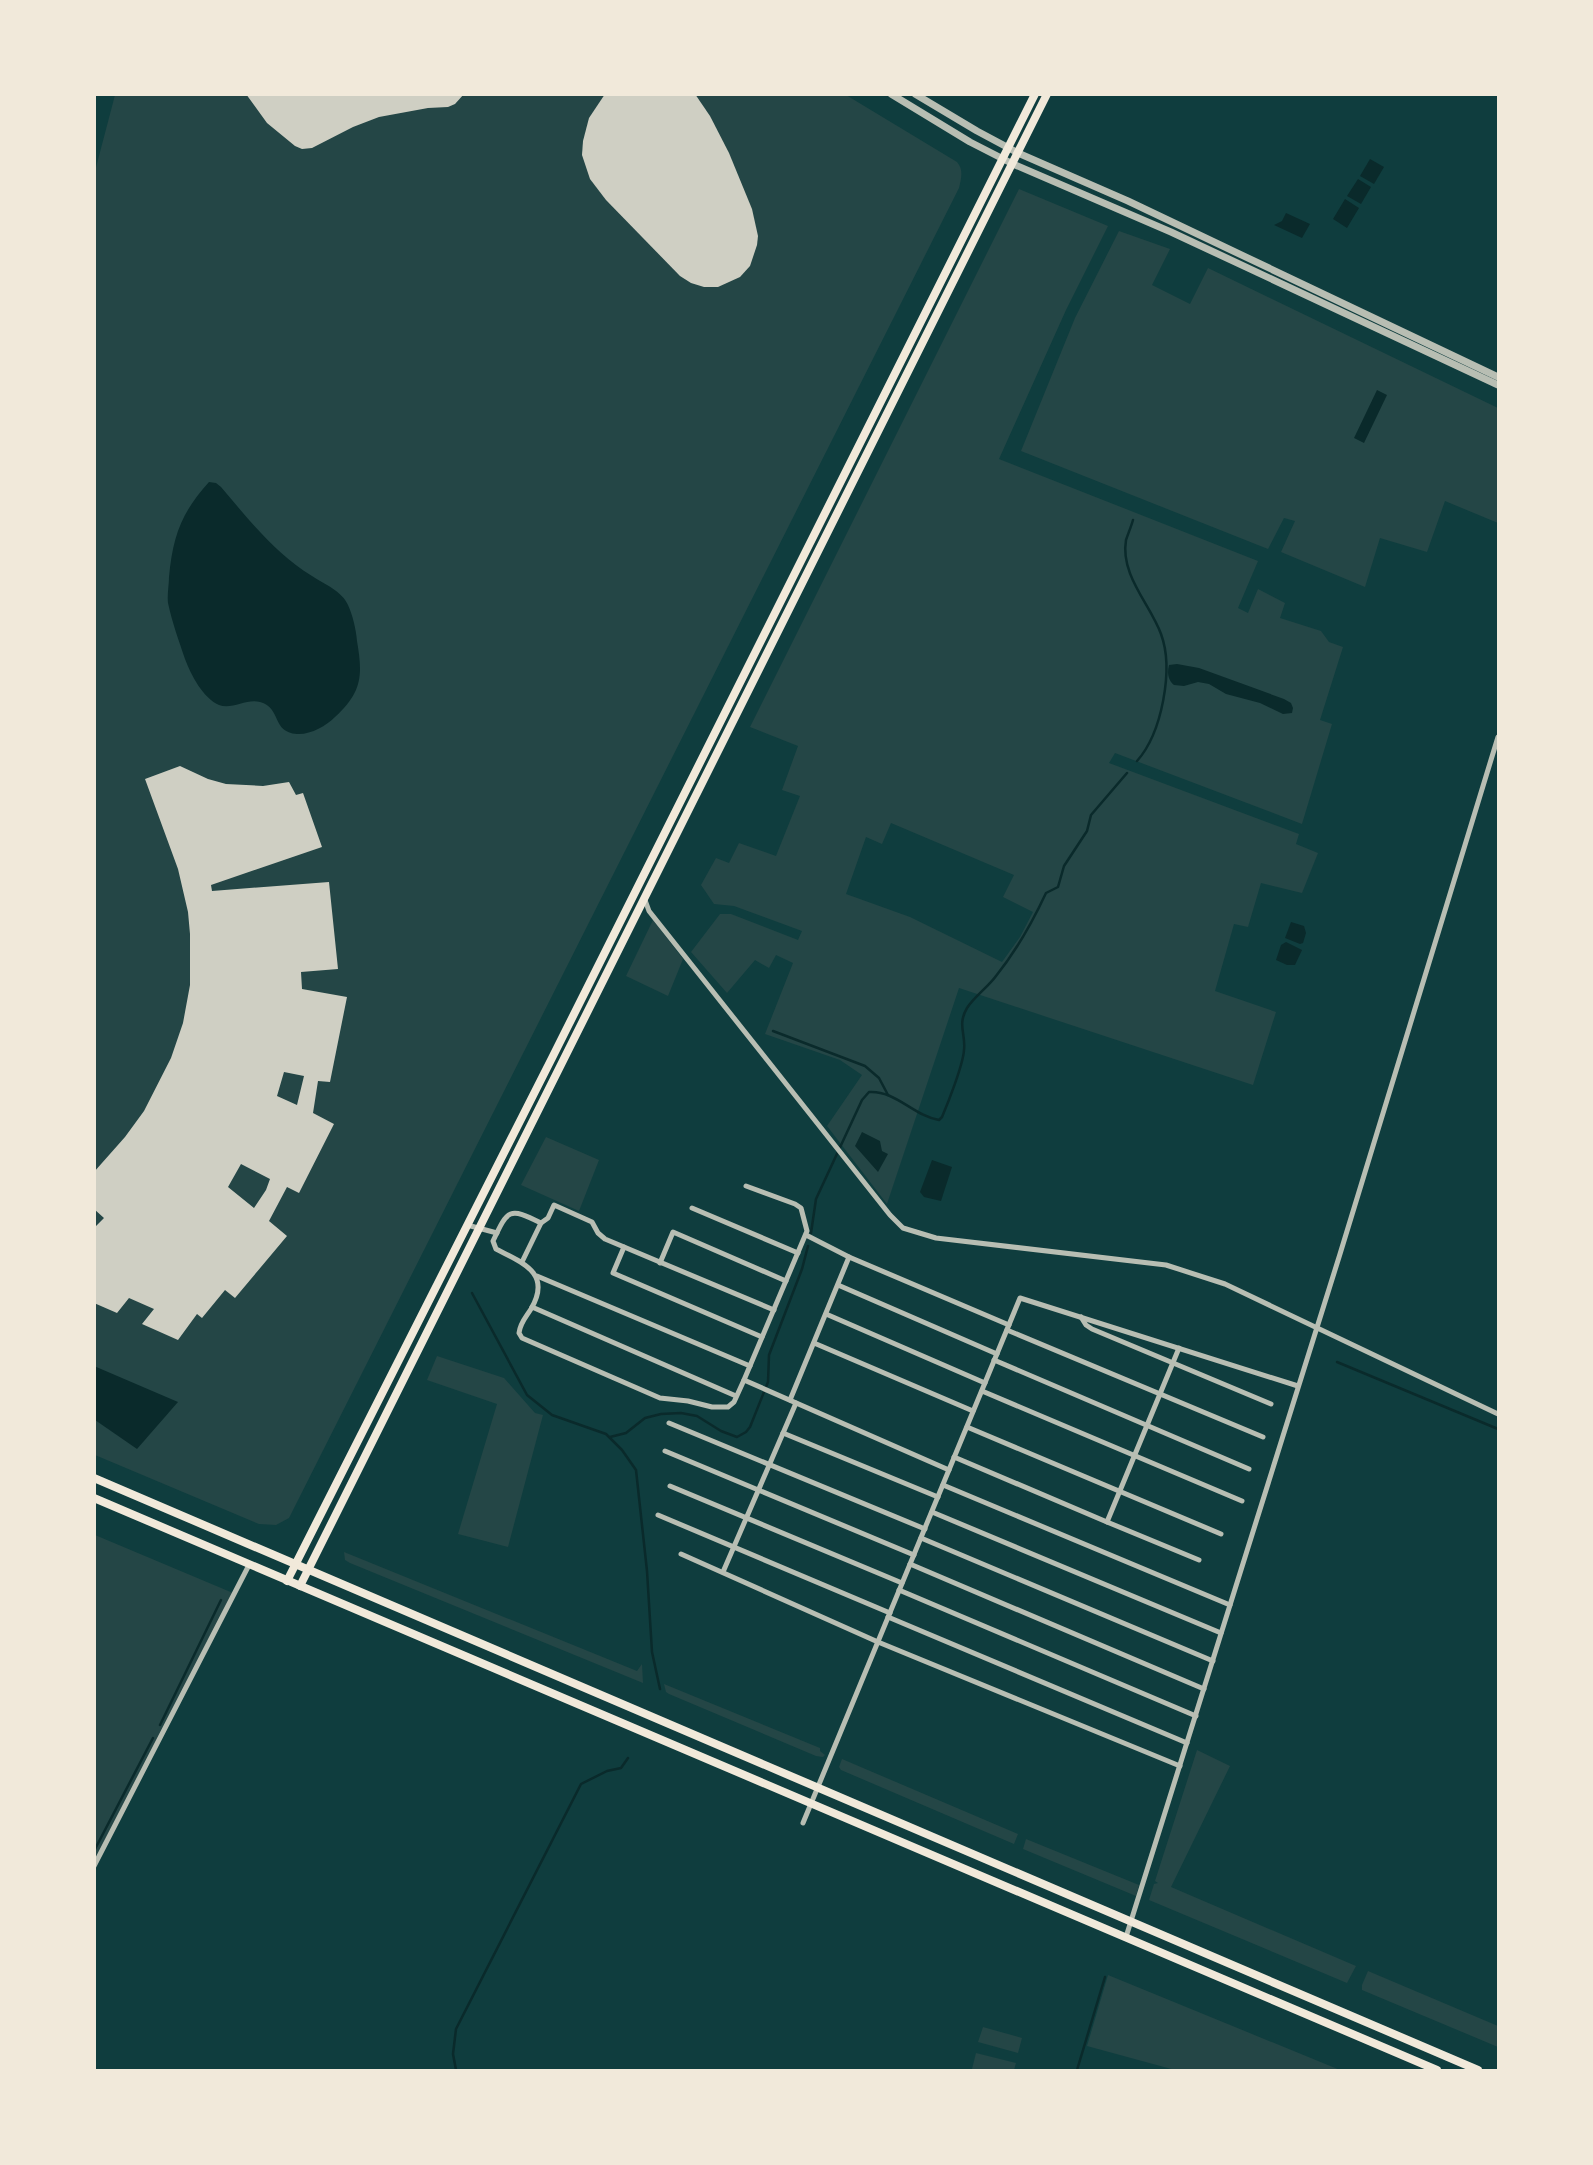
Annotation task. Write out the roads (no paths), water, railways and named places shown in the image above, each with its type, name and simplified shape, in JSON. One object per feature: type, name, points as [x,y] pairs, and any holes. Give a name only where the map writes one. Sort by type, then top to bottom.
[{"type":"main road","points":[[286,1581],[1035,94]]},
{"type":"main road","points":[[300,1586],[1047,94]]},
{"type":"main road","points":[[94,1478],[1478,2070]]},
{"type":"main road","points":[[94,1499],[1437,2070]]},
{"type":"street","points":[[891,94],[970,142],[1013,164],[1135,216],[1499,385]]},
{"type":"street","points":[[915,94],[1018,153],[1128,201],[1499,377]]},
{"type":"street","points":[[1126,1937],[1499,737]]},
{"type":"street","points":[[645,900],[649,911],[834,1145],[899,1225],[907,1230],[942,1239],[1166,1265],[1225,1284],[1499,1414]]},
{"type":"street","points":[[537,1276],[539,1284],[532,1307],[520,1325],[519,1333],[522,1338],[660,1398],[728,1407],[744,1380],[806,1235],[801,1208],[746,1186]]},
{"type":"street","points":[[522,1262],[541,1223],[548,1218],[554,1205],[592,1222],[601,1237],[774,1310]]},
{"type":"street","points":[[692,1208],[798,1253]]},
{"type":"street","points":[[541,1223],[519,1212],[513,1212],[505,1218],[493,1241],[496,1249],[522,1262],[537,1276],[750,1366]]},
{"type":"street","points":[[467,1226],[497,1233]]},
{"type":"street","points":[[660,1262],[673,1232],[786,1281]]},
{"type":"street","points":[[806,1235],[1008,1328],[1263,1437]]},
{"type":"street","points":[[624,1247],[613,1273],[762,1337]]},
{"type":"street","points":[[723,1572],[783,1433],[814,1343],[849,1257]]},
{"type":"street","points":[[838,1285],[1249,1469]]},
{"type":"street","points":[[803,1824],[1020,1298],[1298,1386]]},
{"type":"street","points":[[532,1307],[736,1396]]},
{"type":"street","points":[[826,1314],[985,1383]]},
{"type":"street","points":[[1082,1317],[1092,1329],[1271,1404]]},
{"type":"street","points":[[814,1343],[973,1411]]},
{"type":"street","points":[[1107,1521],[1179,1348]]},
{"type":"street","points":[[744,1380],[949,1470]]},
{"type":"street","points":[[982,1391],[1242,1501]]},
{"type":"street","points":[[668,1423],[925,1529]]},
{"type":"street","points":[[967,1426],[1221,1534]]},
{"type":"street","points":[[783,1433],[938,1497]]},
{"type":"street","points":[[665,1451],[914,1555]]},
{"type":"street","points":[[954,1457],[1199,1560]]},
{"type":"street","points":[[943,1485],[1230,1605]]},
{"type":"street","points":[[670,1486],[902,1583]]},
{"type":"street","points":[[932,1512],[1221,1633]]},
{"type":"street","points":[[658,1515],[1187,1743]]},
{"type":"street","points":[[921,1538],[1213,1661]]},
{"type":"street","points":[[681,1555],[878,1643],[1180,1766]]},
{"type":"street","points":[[910,1564],[1204,1689]]},
{"type":"street","points":[[94,1866],[249,1565]]},
{"type":"street","points":[[899,1590],[1196,1716]]},
{"type":"waterway","points":[[1133,520],[1126,540],[1127,565],[1161,634],[1166,665],[1166,682],[1159,718],[1146,749],[1137,761]]},
{"type":"waterway","points":[[811,1233],[816,1199],[862,1100],[869,1092],[887,1095],[930,1118],[939,1120],[942,1117],[963,1057],[962,1029],[967,1008],[1011,956],[1046,893],[1058,887],[1064,866],[1087,831],[1091,815],[1127,773]]},
{"type":"waterway","points":[[773,1031],[865,1066],[879,1078],[888,1095]]},
{"type":"waterway","points":[[610,1437],[626,1433],[645,1418],[681,1413],[697,1416],[721,1431],[737,1437],[746,1432],[768,1382],[769,1355],[808,1246]]},
{"type":"waterway","points":[[472,1293],[527,1395],[552,1415],[606,1434],[636,1470],[647,1571],[652,1652],[660,1689]]},
{"type":"waterway","points":[[1337,1362],[1498,1429]]},
{"type":"waterway","points":[[160,1725],[221,1600]]},
{"type":"waterway","points":[[94,1851],[153,1738]]},
{"type":"waterway","points":[[456,2070],[453,2054],[456,2029],[581,1784],[607,1771],[621,1768],[628,1758]]},
{"type":"waterway","points":[[1077,2070],[1105,1977]]}]
